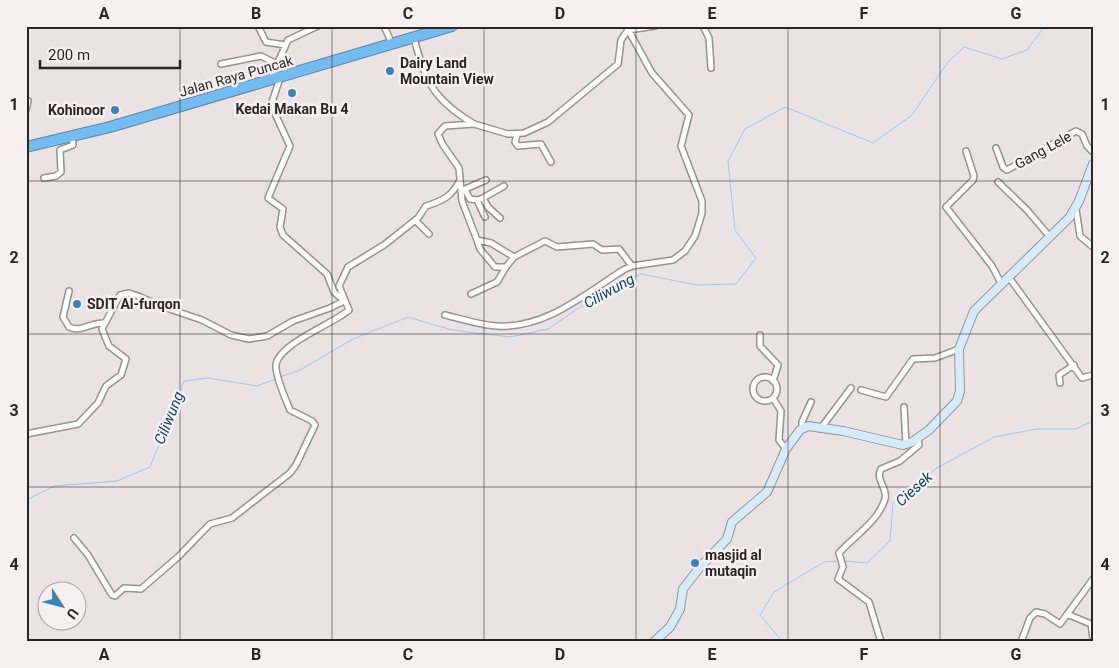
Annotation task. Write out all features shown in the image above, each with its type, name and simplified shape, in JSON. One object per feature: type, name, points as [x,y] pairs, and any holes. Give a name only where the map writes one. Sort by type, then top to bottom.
[{"type":"highway","name":"Jalan Raya Puncak","points":[[26,147],[72,137],[270,81],[452,26]]},
{"type":"street","points":[[258,26],[263,40],[268,44],[285,45]]},
{"type":"street","points":[[270,81],[285,45],[292,36],[318,26]]},
{"type":"street","points":[[384,26],[392,45]]},
{"type":"street","points":[[627,28],[655,26]]},
{"type":"street","points":[[703,26],[709,38],[711,68]]},
{"type":"street","points":[[414,38],[424,72],[434,90],[450,110],[474,124],[517,135],[548,122],[618,64],[621,40],[627,28]]},
{"type":"street","points":[[444,315],[490,325],[520,325],[574,303],[632,266],[670,261],[683,254],[695,236],[702,204],[681,146],[689,121],[688,112],[652,73],[627,28]]},
{"type":"street","points":[[221,64],[261,56],[277,64]]},
{"type":"street","points":[[280,78],[271,105],[290,146],[268,198],[284,210],[280,227],[283,235],[327,274],[334,292],[344,300]]},
{"type":"street","points":[[26,110],[28,101]]},
{"type":"street","points":[[474,124],[445,126],[438,134],[459,168],[463,191],[462,201],[480,249],[493,266],[506,267]]},
{"type":"street","name":"Gang Lele","points":[[996,148],[1003,167],[1007,170],[1076,132],[1081,133],[1087,146],[1093,152]]},
{"type":"street","points":[[517,135],[516,142],[518,146],[541,144],[551,162]]},
{"type":"street","points":[[44,178],[56,176],[61,172],[59,151],[72,146],[72,137]]},
{"type":"street","points":[[966,151],[974,176],[973,180],[946,207],[992,266],[1001,283]]},
{"type":"street","points":[[654,642],[670,627],[680,609],[683,589],[700,567],[727,539],[732,522],[767,492],[786,449],[802,428],[808,426],[848,432],[897,445],[906,444],[918,438],[933,426],[957,401],[960,391],[959,349],[972,313],[1008,276],[1069,219],[1076,208],[1093,164]]},
{"type":"street","points":[[74,538],[88,556],[112,595],[115,596],[124,588],[142,588],[178,557],[210,524],[232,518],[294,469],[315,425],[312,421],[290,410],[276,370],[276,363],[283,352],[305,337],[337,320],[349,310],[338,286],[348,267],[384,245],[415,220],[426,206],[438,204],[447,198],[460,180]]},
{"type":"street","points":[[463,191],[486,180]]},
{"type":"street","points":[[998,182],[1027,210],[1050,237]]},
{"type":"street","points":[[463,191],[470,199],[480,199],[504,186]]},
{"type":"street","points":[[480,199],[485,217]]},
{"type":"street","points":[[480,199],[500,218]]},
{"type":"street","points":[[1076,208],[1080,236],[1093,247]]},
{"type":"street","points":[[415,220],[429,234]]},
{"type":"street","points":[[477,240],[491,242],[514,257]]},
{"type":"street","points":[[471,294],[497,282],[514,257],[545,241],[557,247],[588,243],[595,244],[602,250],[618,249],[632,266]]},
{"type":"street","points":[[1008,276],[1082,378],[1093,375]]},
{"type":"street","points":[[69,292],[63,317],[65,323],[73,329],[98,322],[104,323]]},
{"type":"street","points":[[26,434],[78,424],[98,403],[106,386],[120,377],[126,359],[107,344],[102,331],[104,323],[111,316],[119,296],[129,293],[202,320],[236,337],[257,338],[267,336],[292,321],[330,308],[344,300]]},
{"type":"street","points":[[760,335],[760,346],[778,365],[773,381]]},
{"type":"street","points":[[861,390],[886,397],[913,359],[938,357],[959,349]]},
{"type":"street","points":[[1060,383],[1059,375],[1074,365]]},
{"type":"street","points":[[767,378],[773,381],[777,390],[773,398],[766,401],[759,400],[753,391],[754,384],[760,379],[767,378]]},
{"type":"street","points":[[821,428],[851,388]]},
{"type":"street","points":[[773,398],[781,411],[779,440],[786,449]]},
{"type":"street","points":[[802,428],[802,422],[811,402]]},
{"type":"street","points":[[904,407],[906,444]]},
{"type":"street","points":[[881,642],[869,602],[838,579],[843,564],[839,553],[870,522],[884,502],[885,490],[879,478],[881,469],[900,461],[920,445],[918,438]]},
{"type":"street","points":[[1021,642],[1030,618],[1038,610],[1059,624],[1093,579]]},
{"type":"street","points":[[1067,614],[1091,624],[1093,638]]},
{"type":"waterway","name":"Ciliwung","points":[[280,377],[300,370],[353,339],[408,317],[452,330],[510,337],[548,329],[599,294],[641,274],[697,285],[736,284],[756,258],[735,230],[728,161],[745,129],[785,107],[873,143],[912,115],[948,62],[964,47],[1002,59],[1027,50],[1045,26]]},
{"type":"waterway","name":"Ciliwung","points":[[26,500],[55,486],[117,481],[150,467],[184,381],[208,378],[257,386],[276,379]]},
{"type":"waterway","name":"Ciesek","points":[[844,561],[867,563],[890,541],[893,503],[937,468],[994,437],[1037,429],[1076,429],[1093,421]]},
{"type":"waterway","name":"Ciesek","points":[[783,642],[760,615],[774,592],[824,562],[840,561]]},
{"type":"place","name":"Dairy Land Mountain View","points":[[390,71]]},
{"type":"place","name":"Kedai Makan Bu 4","points":[[292,93]]},
{"type":"place","name":"Kohinoor","points":[[115,110]]},
{"type":"place","name":"SDIT Al-furqon","points":[[77,304]]},
{"type":"place","name":"masjid al mutaqin","points":[[695,563]]}]
